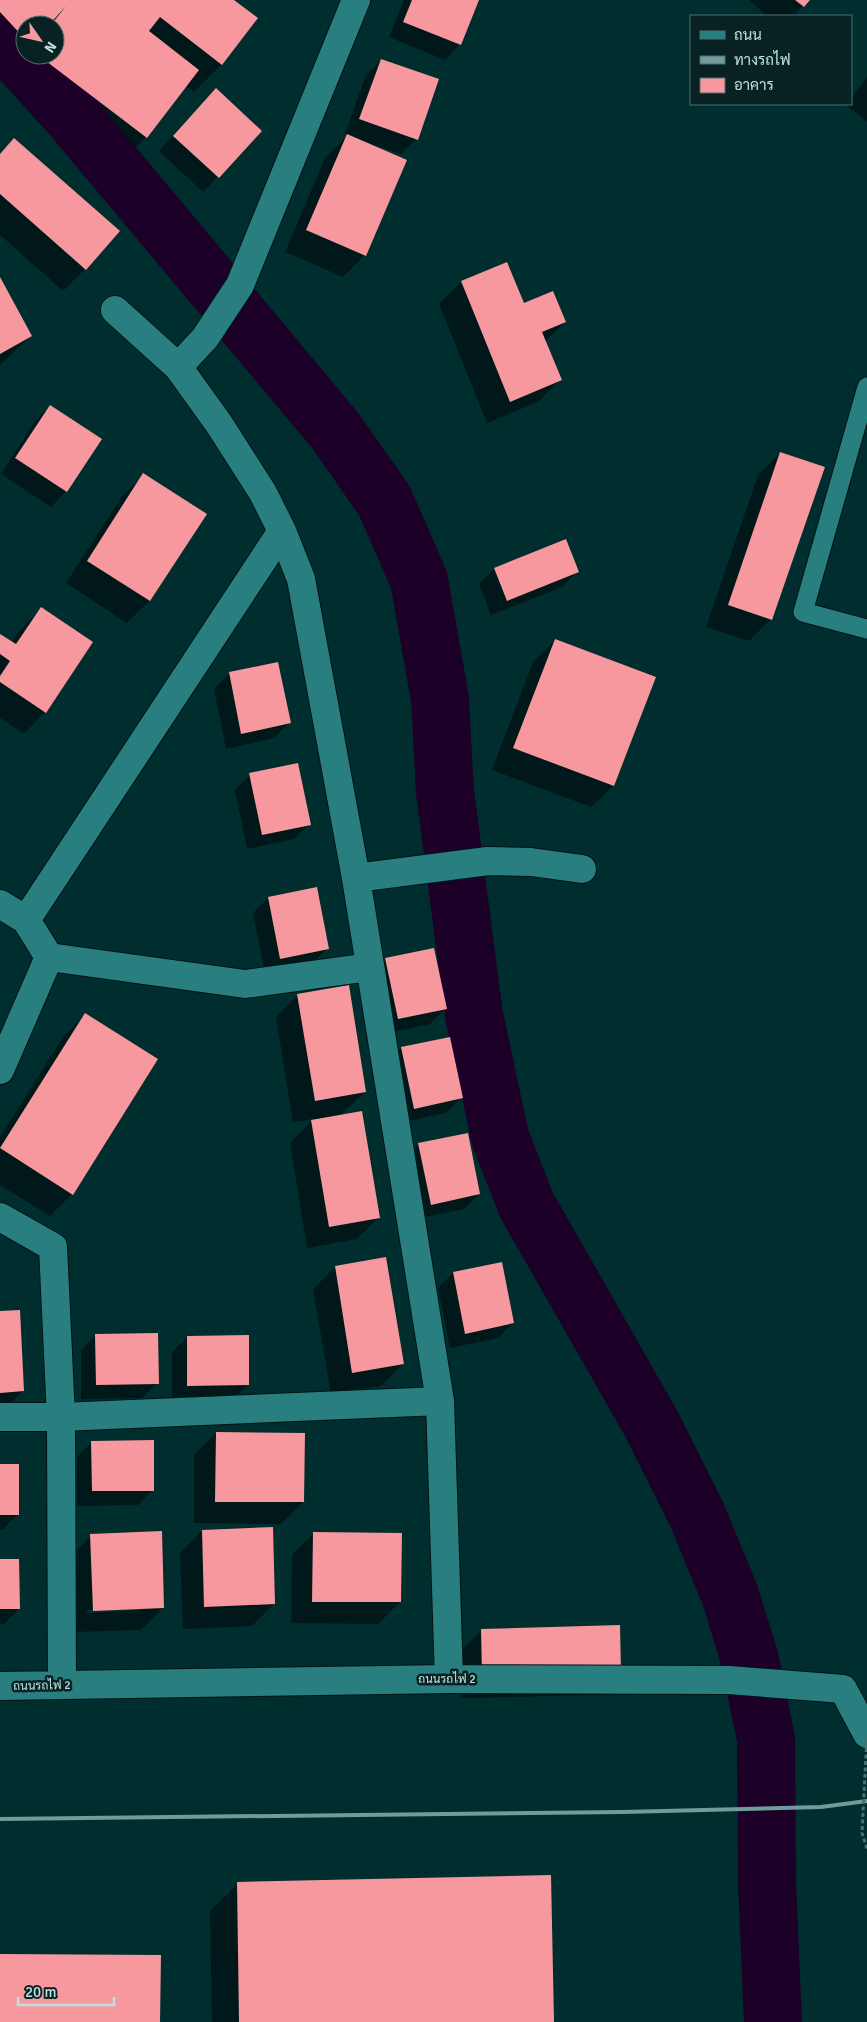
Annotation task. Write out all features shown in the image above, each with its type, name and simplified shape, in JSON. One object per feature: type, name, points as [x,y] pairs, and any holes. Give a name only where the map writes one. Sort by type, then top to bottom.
[{"type":"street","points":[[178,367],[205,338],[240,285],[356,0]]},
{"type":"street","points":[[115,310],[178,367],[219,424],[262,493],[282,531],[301,579],[356,878],[440,1401],[449,1679]]},
{"type":"street","points":[[26,920],[282,531]]},
{"type":"street","points":[[356,878],[488,861],[531,862],[582,869]]},
{"type":"street","points":[[0,904],[26,920],[49,958]]},
{"type":"street","points":[[49,958],[245,984],[370,967]]},
{"type":"street","points":[[0,1070],[49,958]]},
{"type":"street","points":[[0,1217],[53,1247],[62,1417],[62,1685]]},
{"type":"street","points":[[0,1417],[62,1417],[440,1401]]},
{"type":"street","name":"ถนนรถไฟ 2","points":[[0,1686],[449,1679],[729,1680],[843,1690],[867,1735]]},
{"type":"lane","points":[[867,387],[803,612],[867,630]]},
{"type":"path","points":[[867,1735],[862,1833],[867,1849]]},
{"type":"building","points":[[0,0],[234,0],[258,18],[222,65],[160,17],[149,31],[199,70],[147,138],[51,65],[65,65],[65,15],[59,15],[66,6],[58,15],[15,15],[15,28],[0,12]]},
{"type":"building","points":[[412,0],[479,0],[461,45],[403,22]]},
{"type":"building","points":[[795,0],[810,0],[804,7]]},
{"type":"building","points":[[381,59],[439,79],[418,140],[359,119]]},
{"type":"building","points":[[216,88],[262,131],[219,178],[173,136]]},
{"type":"building","points":[[347,134],[407,160],[366,256],[306,230]]},
{"type":"building","points":[[14,138],[120,231],[86,270],[0,194],[0,154]]},
{"type":"building","points":[[507,262],[524,303],[553,291],[566,322],[542,332],[562,380],[510,402],[461,281]]},
{"type":"building","points":[[0,277],[32,336],[0,354]]},
{"type":"building","points":[[50,405],[102,439],[67,492],[15,458]]},
{"type":"building","points":[[780,452],[825,467],[772,620],[728,605]]},
{"type":"building","points":[[143,473],[207,514],[150,601],[87,561]]},
{"type":"building","points":[[566,539],[579,572],[507,601],[494,568]]},
{"type":"building","points":[[41,607],[93,642],[46,713],[0,682],[0,676],[10,661],[0,654],[0,634],[16,644]]},
{"type":"building","points":[[555,639],[656,677],[614,786],[513,748]]},
{"type":"building","points":[[278,662],[291,723],[241,734],[229,672]]},
{"type":"building","points":[[298,763],[311,825],[262,835],[249,773]]},
{"type":"building","points":[[317,887],[329,949],[280,959],[268,897]]},
{"type":"building","points":[[434,948],[447,1009],[398,1019],[385,958]]},
{"type":"building","points":[[349,985],[366,1092],[315,1101],[297,994]]},
{"type":"building","points":[[85,1013],[158,1059],[73,1195],[0,1148]]},
{"type":"building","points":[[450,1037],[463,1098],[414,1109],[401,1047]]},
{"type":"building","points":[[362,1111],[380,1218],[329,1227],[311,1120]]},
{"type":"building","points":[[468,1133],[480,1194],[431,1205],[418,1143]]},
{"type":"building","points":[[386,1257],[404,1364],[352,1373],[335,1266]]},
{"type":"building","points":[[502,1262],[514,1323],[465,1334],[453,1272]]},
{"type":"building","points":[[20,1310],[24,1391],[0,1393],[0,1311]]},
{"type":"building","points":[[158,1333],[159,1384],[96,1385],[95,1334]]},
{"type":"building","points":[[249,1335],[249,1385],[187,1386],[187,1336]]},
{"type":"building","points":[[216,1432],[305,1433],[304,1502],[215,1502]]},
{"type":"building","points":[[154,1440],[154,1491],[92,1491],[91,1441]]},
{"type":"building","points":[[0,1464],[19,1464],[19,1515],[0,1515]]},
{"type":"building","points":[[273,1527],[275,1604],[204,1607],[202,1530]]},
{"type":"building","points":[[162,1531],[164,1608],[93,1611],[90,1534]]},
{"type":"building","points":[[313,1532],[402,1533],[401,1602],[312,1602]]},
{"type":"building","points":[[0,1559],[19,1559],[20,1609],[0,1609]]},
{"type":"building","points":[[620,1625],[621,1673],[482,1677],[481,1629]]},
{"type":"building","points":[[551,1875],[554,2022],[239,2022],[237,1882]]},
{"type":"building","points":[[0,1954],[161,1955],[160,2022],[0,2022]]},
{"type":"waterway","points":[[0,37],[71,115],[334,429],[384,500],[419,580],[440,699],[445,792],[474,1015],[500,1137],[526,1204],[652,1425],[697,1515],[730,1595],[750,1660],[766,1739],[767,1883],[773,2022]]},
{"type":"railway","points":[[0,1819],[623,1812],[821,1807],[867,1801]]}]
